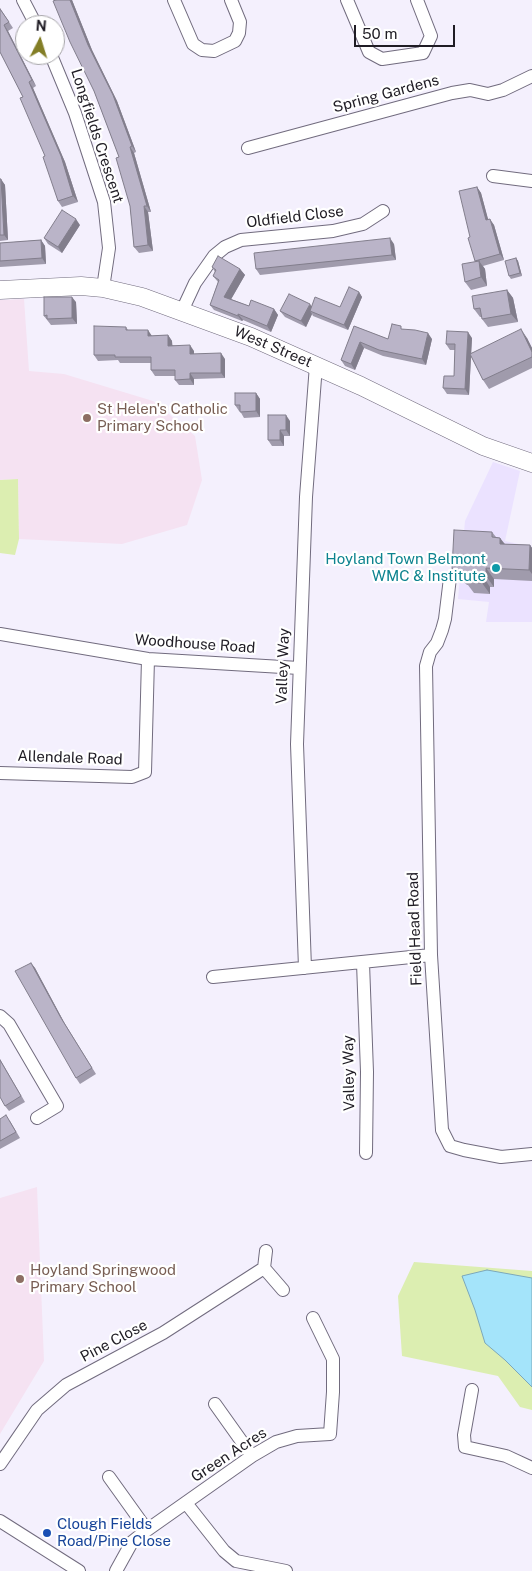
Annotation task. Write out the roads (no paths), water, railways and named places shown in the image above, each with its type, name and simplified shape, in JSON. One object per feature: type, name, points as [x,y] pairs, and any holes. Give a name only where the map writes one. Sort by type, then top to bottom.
[{"type":"main road","name":"West Street","points":[[0,290],[80,286],[103,288],[142,297],[251,337],[316,365],[483,446],[532,463]]},
{"type":"street","points":[[23,0],[31,15]]},
{"type":"street","points":[[174,0],[193,44],[202,50],[214,51],[235,41],[239,33],[240,22],[231,0]]},
{"type":"street","points":[[347,0],[369,52],[382,59],[423,53],[431,36],[418,0]]},
{"type":"street","name":"Longfields Crescent","points":[[55,65],[75,113],[104,202],[109,248],[103,288]]},
{"type":"street","name":"Spring Gardens","points":[[248,148],[452,93],[470,90],[488,94],[503,90],[532,76]]},
{"type":"street","points":[[494,176],[532,181]]},
{"type":"street","name":"Oldfield Close","points":[[182,311],[195,284],[214,256],[225,247],[241,240],[333,231],[363,224],[383,211]]},
{"type":"street","name":"Valley Way","points":[[305,968],[297,744],[306,497],[316,365]]},
{"type":"street","points":[[450,578],[444,625],[455,635]]},
{"type":"street","name":"Field Head Road","points":[[444,625],[437,643],[430,652],[426,666],[431,955],[442,1130],[450,1146],[464,1150],[502,1158],[532,1154]]},
{"type":"street","name":"Woodhouse Road","points":[[0,634],[148,660],[299,668]]},
{"type":"street","name":"Allendale Road","points":[[0,773],[132,776],[145,772],[148,660]]},
{"type":"street","points":[[213,977],[431,955]]},
{"type":"street","name":"Valley Way","points":[[362,962],[367,1072],[366,1153]]},
{"type":"street","points":[[0,1016],[9,1024],[57,1106],[37,1118]]},
{"type":"street","points":[[266,1252],[264,1268],[283,1290]]},
{"type":"street","name":"Pine Close","points":[[0,1464],[37,1410],[66,1385],[163,1333],[264,1268]]},
{"type":"street","name":"Green Acres","points":[[116,1571],[132,1542],[252,1456],[276,1442],[297,1436],[330,1434],[333,1392],[332,1359],[313,1318]]},
{"type":"street","points":[[472,1390],[464,1434],[465,1447],[506,1456],[532,1468]]},
{"type":"street","points":[[214,1404],[252,1456]]},
{"type":"street","points":[[109,1477],[147,1530]]},
{"type":"street","points":[[186,1502],[224,1551],[236,1561],[286,1571]]},
{"type":"street","points":[[0,1521],[78,1571]]},
{"type":"water","points":[[487,1270],[532,1278],[532,1387],[485,1343],[462,1276]]},
{"type":"place","name":"St Helen's Catholic Primary School","points":[[87,418]]},
{"type":"place","name":"Hoyland Town Belmont WMC & Institute","points":[[496,568]]},
{"type":"place","name":"Hoyland Springwood Primary School","points":[[20,1279]]},
{"type":"place","name":"Clough Fields Road/Pine Close","points":[[47,1533]]}]
